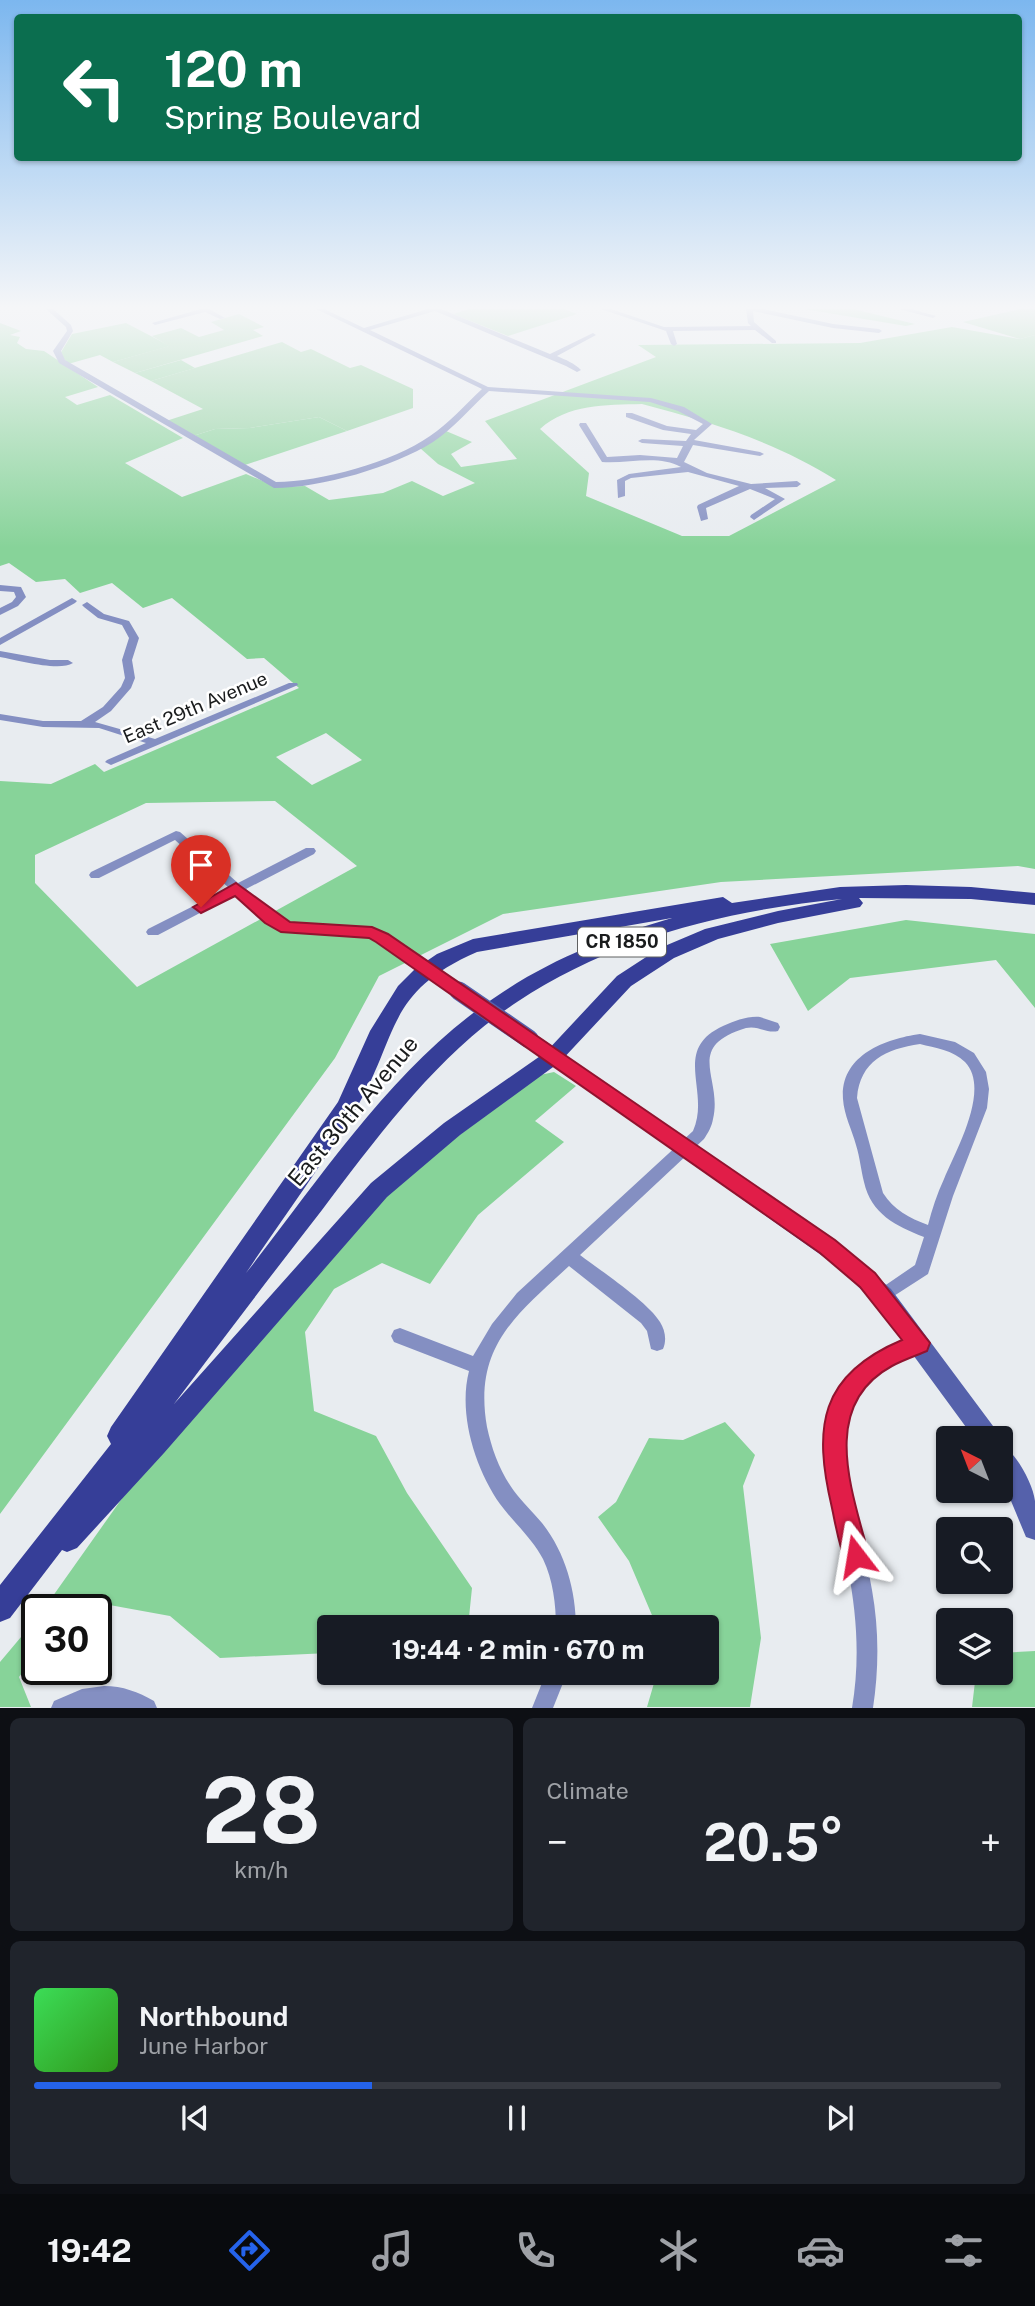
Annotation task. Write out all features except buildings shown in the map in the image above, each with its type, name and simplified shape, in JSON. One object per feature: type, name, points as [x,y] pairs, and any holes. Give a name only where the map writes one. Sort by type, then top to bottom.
[{"type":"main road","points":[[1,1607],[139,1462],[379,1190],[452,1129],[553,1057],[624,981],[667,953],[744,925],[917,892]]},
{"type":"main road","name":"East 30th Avenue","points":[[1,1607],[358,1145],[409,1085],[459,1037],[527,986],[599,950],[711,915],[807,897],[917,892],[1035,899]]},
{"type":"main road","points":[[45,1550],[347,1106],[367,1068],[388,1011],[401,991],[427,969],[455,952],[497,940],[687,907],[807,897]]},
{"type":"street","points":[[109,389],[274,485],[294,485],[327,479],[420,446],[434,437],[487,389],[651,400],[681,410],[708,424],[696,432],[680,461]]},
{"type":"street","points":[[629,415],[666,428],[696,432]]},
{"type":"street","points":[[583,425],[605,460],[640,457],[680,461],[688,469]]},
{"type":"street","points":[[642,441],[690,443],[760,454]]},
{"type":"street","points":[[621,496],[621,480],[629,476],[688,469],[781,499],[754,517]]},
{"type":"street","points":[[704,519],[701,507],[745,487],[797,484]]},
{"type":"street","points":[[0,588],[18,589],[21,597],[0,612]]},
{"type":"street","points":[[0,642],[72,601]]},
{"type":"street","points":[[84,724],[107,709],[126,688],[130,675],[127,660],[134,638],[126,623],[101,616],[87,605]]},
{"type":"street","points":[[0,654],[50,663],[68,663]]},
{"type":"street","name":"East 29th Avenue","points":[[111,762],[293,685]]},
{"type":"street","points":[[0,717],[43,724],[84,724],[116,728],[156,743]]},
{"type":"street","points":[[95,875],[176,835],[279,925],[372,933],[827,1247],[883,1296],[979,1426]]},
{"type":"street","points":[[153,932],[310,851]]},
{"type":"street","points":[[565,1615],[562,1586],[553,1559],[538,1533],[507,1498],[493,1476],[484,1452],[476,1405],[478,1366],[505,1317],[685,1149],[706,1124],[701,1061],[703,1046],[718,1032],[753,1020],[773,1027]]},
{"type":"street","points":[[883,1296],[922,1269],[953,1173],[969,1142],[982,1100],[983,1080],[978,1068],[959,1051],[940,1041],[901,1041],[880,1049],[863,1061],[849,1094],[853,1116],[866,1153],[870,1185],[877,1197],[897,1219],[933,1234]]},
{"type":"street","points":[[570,1256],[647,1318],[656,1329],[657,1343]]},
{"type":"street","points":[[400,1336],[478,1366]]},
{"type":"street","points":[[862,1707],[868,1643],[861,1579],[834,1465],[834,1419],[856,1380],[882,1359],[919,1343]]},
{"type":"street","points":[[1013,1476],[1035,1528]]},
{"type":"street","points":[[542,1707],[552,1685]]},
{"type":"street","points":[[61,1707],[81,1699],[103,1696],[121,1697],[147,1707]]},
{"type":"green space","points":[[0,389],[92,389],[65,397],[77,405],[110,395],[183,438],[125,463],[182,497],[246,474],[277,487],[305,486],[329,500],[383,493],[412,481],[443,496],[475,483],[438,464],[420,448],[446,431],[472,442],[451,454],[461,467],[517,459],[485,421],[571,389],[1035,389],[1035,869],[1018,866],[721,882],[503,914],[379,976],[335,1058],[0,1514],[0,781],[51,784],[95,764],[104,772],[299,688],[264,658],[247,659],[172,598],[143,608],[112,583],[80,593],[65,579],[36,582],[9,563],[0,566]],"holes":[[[642,404],[693,418],[766,444],[836,480],[729,536],[682,536],[586,496],[589,473],[540,429],[575,410],[601,406]],[[326,733],[362,760],[312,785],[276,757]],[[275,801],[357,866],[137,987],[35,883],[35,855],[146,803]]]},
{"type":"green space","points":[[165,389],[413,389],[413,408],[347,431],[319,417],[250,428],[215,429],[193,436],[166,421],[203,409]]},
{"type":"green space","points":[[319,417],[347,431],[245,465],[193,436],[215,429],[250,428]]},
{"type":"green space","points":[[906,920],[1035,934],[1035,1008],[996,960],[850,978],[808,1011],[770,944]]},
{"type":"green space","points":[[554,1072],[576,1086],[535,1121],[564,1142],[478,1215],[430,1284],[382,1263],[334,1289],[305,1332],[314,1411],[376,1436],[407,1493],[472,1588],[469,1615],[317,1615],[317,1654],[220,1658],[170,1616],[112,1605],[112,1594],[54,1594],[123,1497],[376,1205],[419,1165],[540,1075]]},
{"type":"green space","points":[[725,1422],[755,1455],[743,1486],[761,1638],[750,1707],[647,1707],[653,1685],[719,1685],[719,1615],[652,1615],[629,1561],[598,1517],[616,1502],[649,1438],[683,1440]]},
{"type":"green space","points":[[21,1637],[19,1677],[31,1707],[0,1707],[0,1662]]},
{"type":"green space","points":[[1035,1651],[1035,1707],[972,1707],[975,1685],[1013,1685],[1013,1652]]},
{"type":"route","points":[[201,907],[236,888],[271,919],[287,928],[372,933],[382,938],[827,1247],[868,1280],[919,1343],[882,1359],[856,1380],[834,1419],[834,1465],[856,1556]]}]
